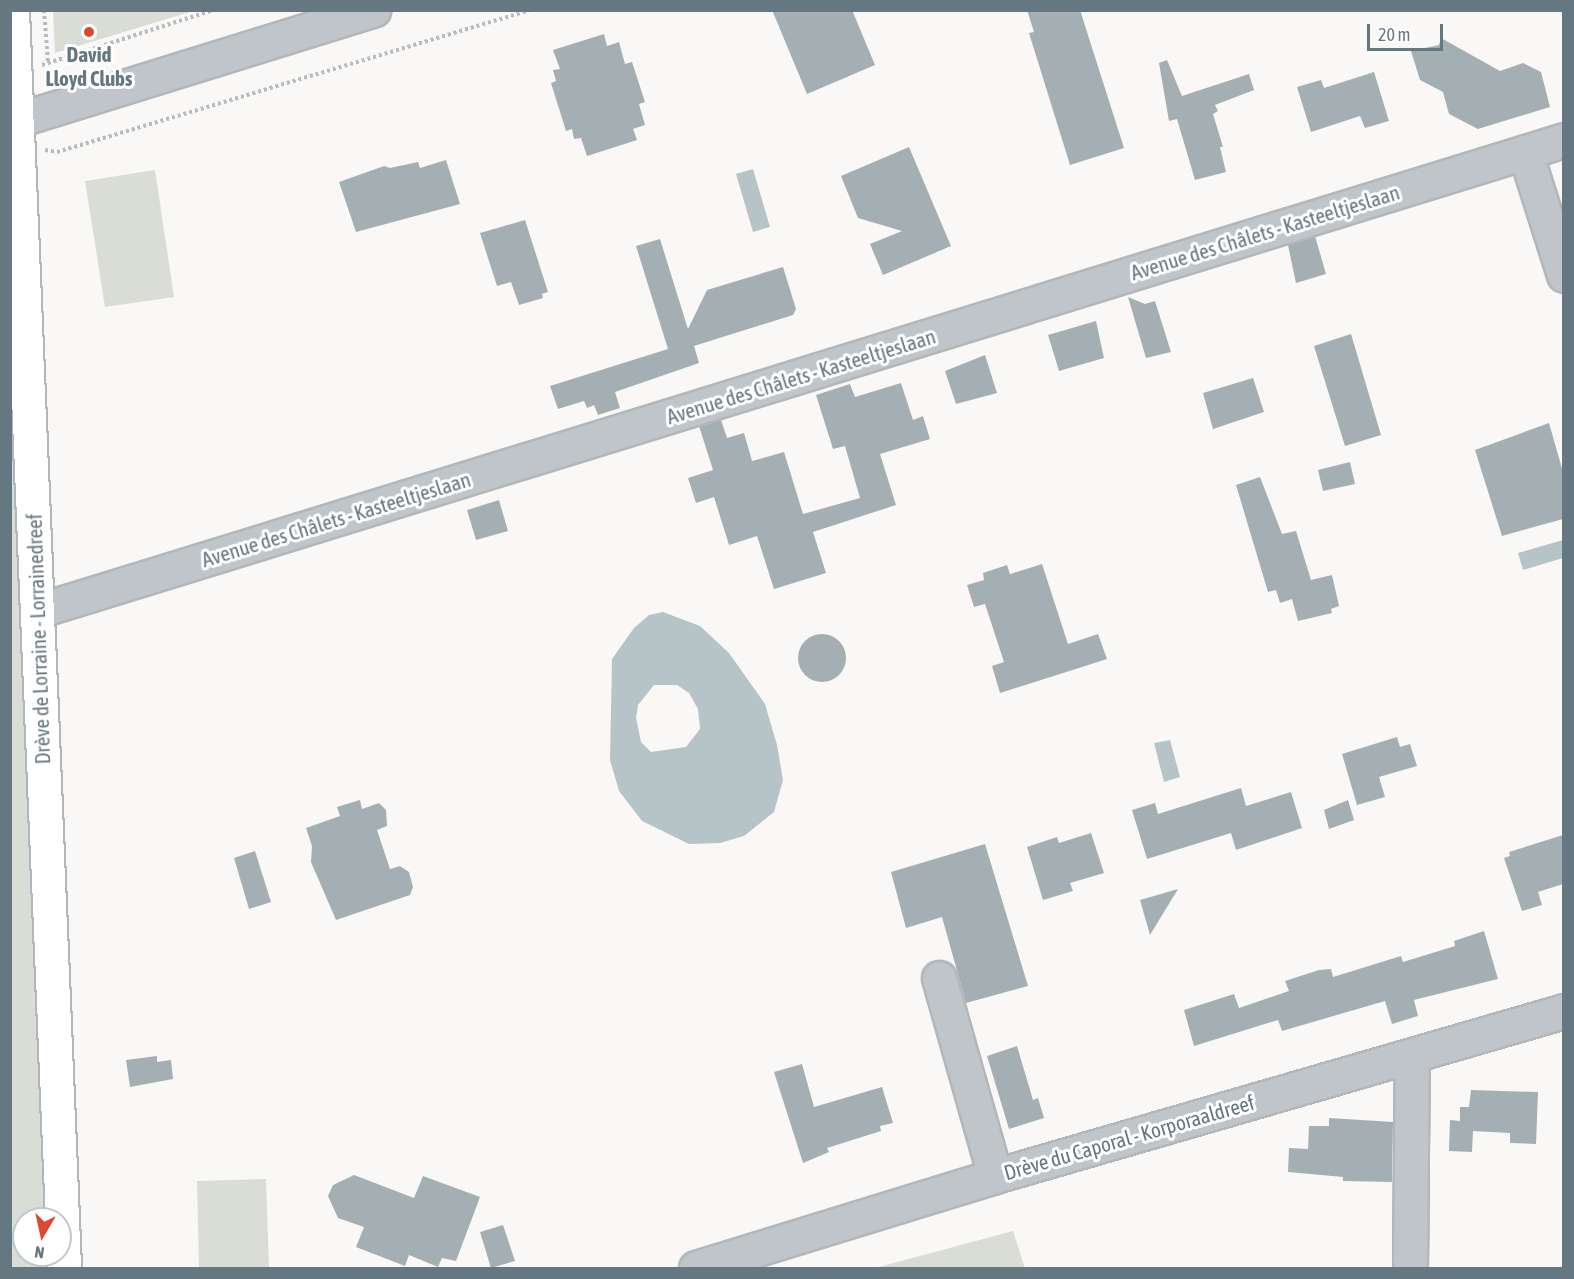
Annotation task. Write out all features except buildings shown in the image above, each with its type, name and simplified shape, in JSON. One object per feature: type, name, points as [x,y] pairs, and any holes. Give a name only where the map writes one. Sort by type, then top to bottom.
[{"type":"main road","name":"Drève de Lorraine - Lorrainedreef","points":[[12,10],[64,1269]]},
{"type":"street","points":[[17,120],[373,10]]},
{"type":"street","name":"Avenue des Châlets - Kasteeltjeslaan","points":[[37,611],[1563,140]]},
{"type":"street","points":[[1525,152],[1563,275]]},
{"type":"street","points":[[939,978],[996,1176]]},
{"type":"street","name":"Drève du Caporal - Korporaaldreef","points":[[696,1269],[996,1176],[1563,1011]]},
{"type":"street","points":[[1410,1269],[1412,1056]]},
{"type":"path","points":[[44,10],[48,62],[213,10]]},
{"type":"path","points":[[57,152],[531,10]]},
{"type":"shaded area","name":"David Lloyd Clubs","points":[[53,10],[193,11],[55,53]]},
{"type":"shaded area","points":[[10,11],[80,1268],[11,1268]]},
{"type":"shaded area","points":[[753,169],[770,227],[753,232],[736,174]]},
{"type":"shaded area","points":[[155,170],[174,297],[105,307],[85,181]]},
{"type":"shaded area","points":[[1563,540],[1563,558],[1523,570],[1518,553]]},
{"type":"shaded area","points":[[663,612],[700,626],[729,653],[765,704],[777,745],[783,780],[774,812],[744,836],[720,843],[689,844],[642,821],[619,791],[610,760],[612,659],[634,628],[649,615]],"holes":[[[654,685],[677,685],[689,693],[698,709],[700,729],[686,747],[651,752],[641,742],[636,718],[638,705]]]},
{"type":"shaded area","points":[[1170,740],[1180,777],[1164,782],[1154,743]]},
{"type":"shaded area","points":[[266,1179],[269,1268],[199,1268],[197,1181]]},
{"type":"shaded area","points":[[1013,1231],[1025,1268],[875,1268]]},
{"type":"place","name":"David Lloyd Clubs","points":[[89,32]]}]
